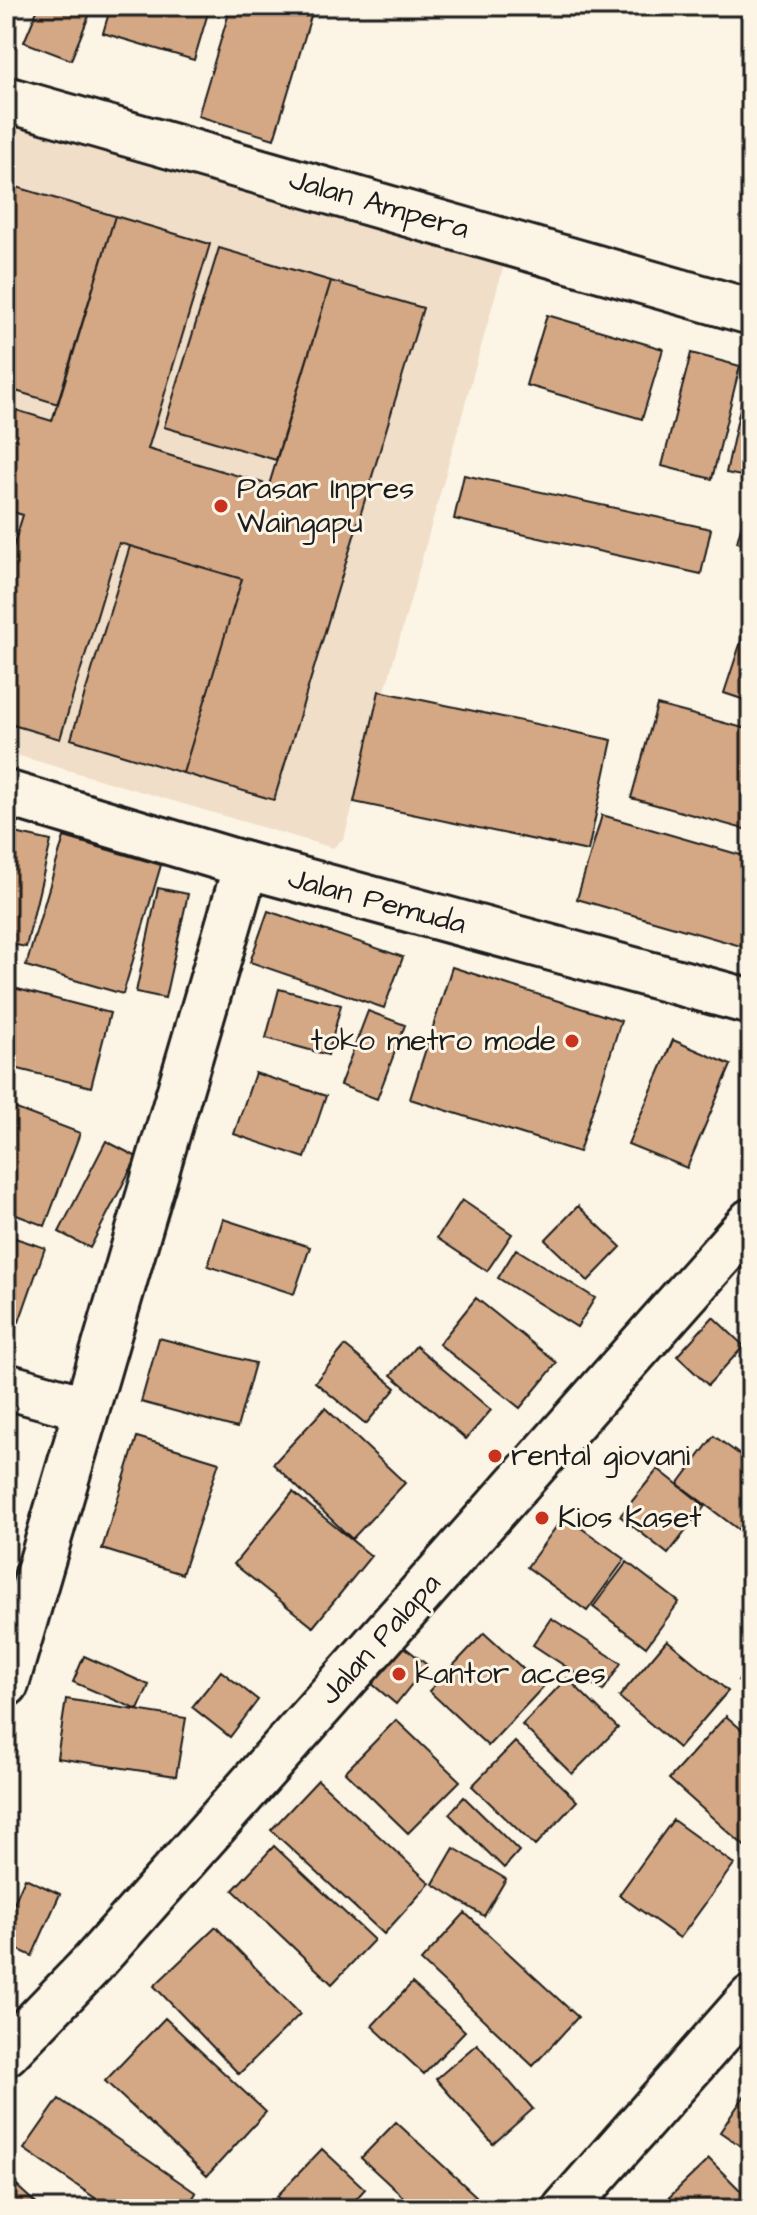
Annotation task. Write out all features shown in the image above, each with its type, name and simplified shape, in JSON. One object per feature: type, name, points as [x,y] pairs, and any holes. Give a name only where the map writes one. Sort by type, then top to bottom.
[{"type":"street","name":"Jalan Ampera","points":[[6,99],[751,312]]},
{"type":"street","name":"Jalan Pemuda","points":[[6,793],[246,865],[751,1002]]},
{"type":"street","points":[[6,1684],[246,865]]},
{"type":"street","name":"Jalan Palapa","points":[[11,2041],[103,1952],[751,1221]]},
{"type":"street","points":[[6,1386],[85,1408]]},
{"type":"street","points":[[565,2209],[751,1998]]},
{"type":"shaded area","name":"Pasar Inpres Waingapu","points":[[6,117],[505,261],[344,838],[333,848],[6,752]]},
{"type":"building","points":[[39,6],[93,6],[71,60],[24,42]]},
{"type":"building","points":[[111,6],[210,6],[194,60],[103,33]]},
{"type":"building","points":[[231,6],[314,6],[274,139],[198,116]]},
{"type":"building","points":[[6,184],[115,216],[58,404],[6,388]]},
{"type":"building","points":[[115,216],[210,244],[148,449],[269,485],[331,281],[423,308],[274,800],[183,773],[242,579],[130,546],[119,543],[60,739],[6,723],[6,570],[23,515],[6,510],[6,407],[52,421]]},
{"type":"building","points":[[219,248],[331,281],[276,460],[164,427]]},
{"type":"building","points":[[547,315],[663,349],[642,419],[526,385]]},
{"type":"building","points":[[691,353],[740,366],[712,479],[662,466]]},
{"type":"building","points":[[744,390],[751,391],[751,478],[726,473]]},
{"type":"building","points":[[464,475],[711,529],[701,574],[454,519]]},
{"type":"building","points":[[751,494],[751,546],[737,542]]},
{"type":"building","points":[[130,546],[242,579],[183,773],[71,739]]},
{"type":"building","points":[[751,611],[751,702],[724,693]]},
{"type":"building","points":[[379,691],[612,740],[588,851],[354,802]]},
{"type":"building","points":[[657,705],[751,730],[751,831],[631,798]]},
{"type":"building","points":[[602,815],[751,858],[751,949],[577,899]]},
{"type":"building","points":[[6,831],[51,841],[26,947],[6,943]]},
{"type":"building","points":[[64,837],[161,865],[123,994],[26,966]]},
{"type":"building","points":[[158,888],[188,894],[165,998],[136,992]]},
{"type":"building","points":[[268,911],[403,957],[384,1008],[250,962]]},
{"type":"building","points":[[452,967],[621,1021],[579,1152],[410,1099]]},
{"type":"building","points":[[6,986],[110,1013],[91,1087],[6,1066]]},
{"type":"building","points":[[279,989],[341,1005],[328,1055],[266,1038]]},
{"type":"building","points":[[368,1011],[405,1025],[377,1099],[340,1085]]},
{"type":"building","points":[[673,1040],[731,1065],[687,1168],[628,1144]]},
{"type":"building","points":[[255,1073],[326,1096],[305,1158],[234,1134]]},
{"type":"building","points":[[6,1105],[80,1133],[45,1226],[6,1211]]},
{"type":"building","points":[[106,1141],[137,1157],[90,1248],[59,1232]]},
{"type":"building","points":[[462,1200],[512,1234],[487,1271],[437,1238]]},
{"type":"building","points":[[578,1206],[621,1247],[588,1281],[545,1240]]},
{"type":"building","points":[[223,1219],[310,1247],[294,1294],[208,1266]]},
{"type":"building","points":[[6,1235],[45,1248],[19,1322],[6,1317]]},
{"type":"building","points":[[516,1249],[595,1298],[577,1327],[498,1278]]},
{"type":"building","points":[[476,1298],[557,1363],[520,1408],[439,1344]]},
{"type":"building","points":[[713,1317],[744,1346],[708,1385],[677,1356]]},
{"type":"building","points":[[159,1338],[255,1363],[237,1428],[141,1402]]},
{"type":"building","points":[[345,1346],[396,1388],[366,1424],[315,1382]]},
{"type":"building","points":[[416,1346],[491,1410],[466,1439],[391,1375]]},
{"type":"building","points":[[325,1408],[405,1483],[352,1539],[273,1464]]},
{"type":"building","points":[[714,1436],[751,1463],[751,1539],[678,1484]]},
{"type":"building","points":[[137,1437],[219,1462],[182,1574],[102,1549]]},
{"type":"building","points":[[658,1469],[705,1506],[668,1554],[620,1516]]},
{"type":"building","points":[[293,1492],[371,1556],[313,1627],[234,1564]]},
{"type":"building","points":[[564,1516],[625,1559],[587,1611],[527,1567]]},
{"type":"building","points":[[627,1562],[679,1602],[646,1647],[593,1607]]},
{"type":"building","points":[[551,1618],[621,1663],[603,1691],[533,1645]]},
{"type":"building","points":[[484,1633],[543,1687],[488,1746],[429,1691]]},
{"type":"building","points":[[667,1640],[728,1691],[679,1748],[619,1697]]},
{"type":"building","name":"kantor acces","points":[[402,1645],[427,1665],[396,1704],[371,1683]]},
{"type":"building","points":[[84,1656],[149,1685],[138,1710],[73,1682]]},
{"type":"building","points":[[751,1662],[751,1689],[738,1681]]},
{"type":"building","points":[[221,1671],[258,1700],[230,1737],[192,1707]]},
{"type":"building","points":[[567,1678],[618,1728],[572,1774],[522,1725]]},
{"type":"building","points":[[66,1699],[186,1718],[176,1776],[57,1758]]},
{"type":"building","points":[[726,1716],[751,1738],[751,1852],[669,1779]]},
{"type":"building","points":[[396,1720],[460,1781],[408,1833],[345,1772]]},
{"type":"building","points":[[515,1742],[577,1801],[535,1846],[472,1786]]},
{"type":"building","points":[[318,1780],[430,1883],[384,1934],[271,1830]]},
{"type":"building","points":[[464,1797],[519,1851],[504,1868],[449,1814]]},
{"type":"building","points":[[673,1820],[734,1864],[680,1938],[619,1895]]},
{"type":"building","points":[[274,1846],[374,1940],[332,1984],[233,1890]]},
{"type":"building","points":[[454,1848],[506,1879],[484,1916],[433,1884]]},
{"type":"building","points":[[25,1878],[60,1894],[32,1956],[6,1944],[6,1921]]},
{"type":"building","points":[[465,1913],[578,2017],[533,2066],[421,1961]]},
{"type":"building","points":[[216,1927],[300,2014],[239,2074],[154,1986]]},
{"type":"building","points":[[412,1983],[465,2031],[424,2074],[372,2026]]},
{"type":"building","points":[[165,2018],[266,2112],[207,2176],[105,2081]]},
{"type":"building","points":[[477,2044],[533,2109],[493,2144],[436,2079]]},
{"type":"building","points":[[751,2086],[751,2153],[720,2132]]},
{"type":"building","points":[[59,2099],[196,2193],[186,2209],[111,2209],[24,2149]]},
{"type":"building","points":[[396,2122],[476,2196],[464,2209],[416,2209],[361,2158]]},
{"type":"building","points":[[322,2149],[365,2189],[347,2209],[290,2209],[277,2196]]},
{"type":"building","points":[[709,2159],[751,2201],[751,2209],[657,2209]]},
{"type":"building","points":[[6,2176],[42,2209],[6,2209]]},
{"type":"place","name":"Pasar Inpres Waingapu","points":[[221,506]]},
{"type":"place","name":"toko metro mode","points":[[572,1041]]},
{"type":"place","name":"rental giovani","points":[[495,1456]]},
{"type":"place","name":"Kios Kaset","points":[[542,1518]]},
{"type":"place","name":"kantor acces","points":[[399,1674]]}]
